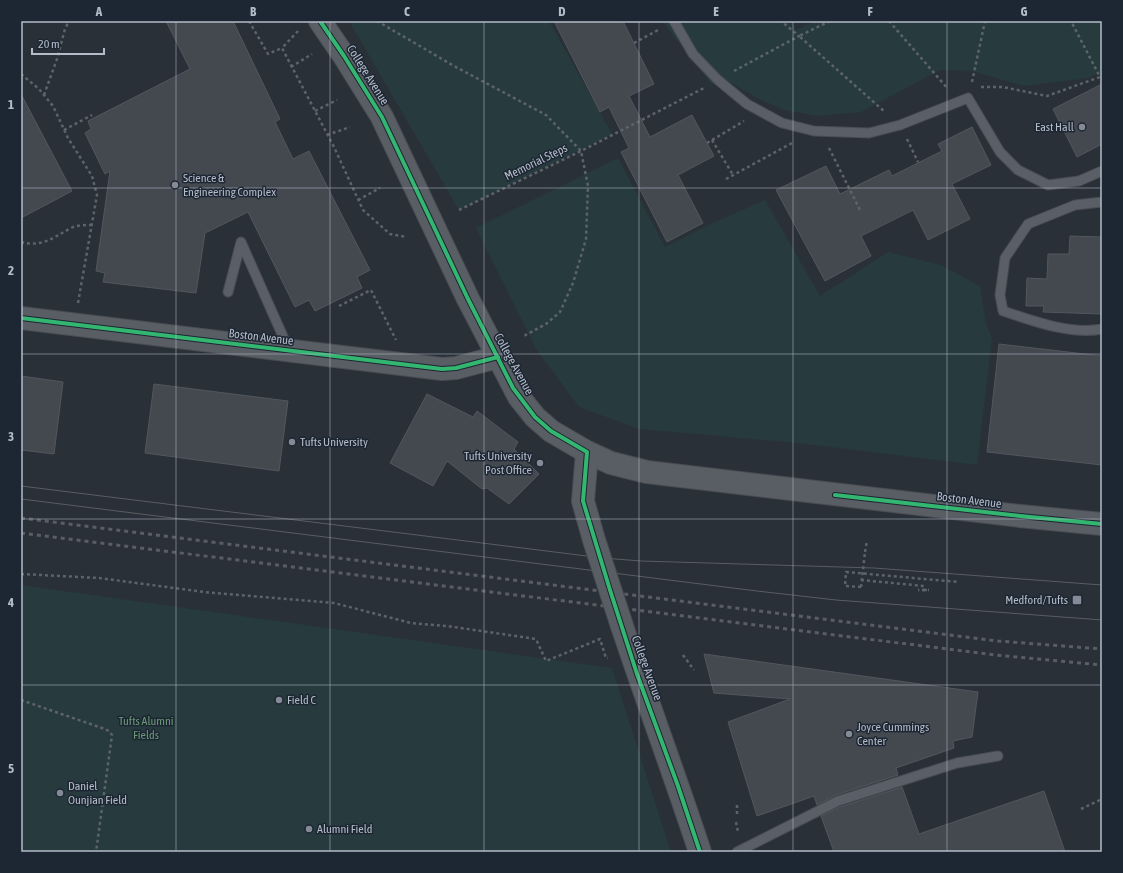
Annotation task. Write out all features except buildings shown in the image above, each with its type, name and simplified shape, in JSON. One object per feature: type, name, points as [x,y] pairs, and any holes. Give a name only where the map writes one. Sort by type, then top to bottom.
[{"type":"main road","name":"College Avenue","points":[[320,21],[382,117],[468,299],[513,388],[535,417],[552,431],[587,452],[583,501],[594,540],[630,651],[700,852]]},
{"type":"main road","name":"Boston Avenue","points":[[21,318],[442,369],[456,368],[498,357]]},
{"type":"main road","name":"Boston Avenue","points":[[587,452],[611,463],[647,472],[1102,524]]},
{"type":"lane","points":[[675,22],[693,54],[718,80],[747,104],[782,123],[814,131],[869,133],[900,125],[968,98],[1000,152],[1018,170],[1048,184],[1079,181],[1102,171]]},
{"type":"lane","points":[[1102,202],[1075,205],[1028,224],[1006,258],[1000,295],[1003,311],[1042,324],[1090,331],[1102,329]]},
{"type":"lane","points":[[228,292],[241,242],[290,351]]},
{"type":"lane","points":[[737,852],[838,801],[957,763],[998,756]]},
{"type":"path","points":[[44,96],[65,29],[69,21]]},
{"type":"path","points":[[249,21],[268,54],[282,48],[298,31]]},
{"type":"path","points":[[377,21],[454,66],[546,115],[580,151],[588,186],[586,239],[573,283],[560,312],[546,324],[522,337]]},
{"type":"path","points":[[830,21],[799,36],[900,125],[918,162]]},
{"type":"path","points":[[890,21],[960,102]]},
{"type":"path","points":[[968,98],[985,21]]},
{"type":"path","points":[[968,98],[981,87],[1003,87],[1047,96],[1101,76],[1071,21]]},
{"type":"path","points":[[634,43],[675,22]]},
{"type":"path","points":[[282,48],[327,135],[363,210],[390,234],[406,238]]},
{"type":"path","points":[[291,67],[312,54]]},
{"type":"path","points":[[21,74],[39,89],[52,106],[64,130],[92,176],[97,195],[73,325]]},
{"type":"path","points":[[315,112],[337,100]]},
{"type":"path","points":[[707,143],[760,112]]},
{"type":"path","points":[[64,130],[92,115]]},
{"type":"path","points":[[327,135],[350,127]]},
{"type":"path","points":[[726,179],[814,131]]},
{"type":"path","points":[[828,132],[828,145],[861,212]]},
{"type":"path","points":[[712,140],[732,175]]},
{"type":"path","points":[[358,200],[380,188]]},
{"type":"path","points":[[21,242],[28,244],[44,243],[75,226],[92,225]]},
{"type":"path","points":[[338,306],[371,290],[396,340]]},
{"type":"path","points":[[867,541],[865,552],[861,580],[861,587],[845,586],[846,572],[925,579],[958,582]]},
{"type":"path","points":[[21,574],[99,578],[204,592],[334,603],[411,624],[447,626],[536,639],[546,661],[600,640],[606,658],[630,651]]},
{"type":"path","points":[[924,590],[925,579]]},
{"type":"path","points":[[861,580],[924,586],[924,590]]},
{"type":"path","points":[[918,590],[929,590]]},
{"type":"path","points":[[684,656],[694,670]]},
{"type":"path","points":[[21,700],[109,730],[112,735],[96,852]]},
{"type":"path","points":[[1081,809],[1102,799]]},
{"type":"path","points":[[737,805],[737,815]]},
{"type":"path","points":[[736,822],[738,832]]},
{"type":"green space","points":[[349,21],[549,21],[612,134],[459,210]]},
{"type":"green space","points":[[662,21],[792,21],[796,30],[815,21],[1102,21],[1102,71],[1089,78],[1024,86],[972,71],[940,70],[861,112],[818,116],[784,110],[757,98],[725,79],[711,84]]},
{"type":"green space","points":[[618,158],[665,247],[713,223],[765,200],[820,296],[888,252],[941,265],[980,286],[986,324],[992,338],[977,465],[798,443],[639,429],[579,407],[536,349],[476,228]]},
{"type":"green space","name":"Tufts Alumni Fields","points":[[21,585],[612,668],[671,852],[21,852]]},
{"type":"tram line","points":[[21,486],[603,558],[641,561],[874,568],[1102,585]]},
{"type":"tram line","points":[[21,499],[836,600],[1102,620]]},
{"type":"railway","points":[[21,518],[998,641],[1102,649]]},
{"type":"railway","points":[[21,533],[995,655],[1102,665]]},
{"type":"cycle path","points":[[320,21],[382,117],[468,299],[513,388],[535,417],[551,431],[587,452],[583,501],[637,674],[678,786],[700,852]]},
{"type":"cycle path","points":[[21,318],[442,369],[456,368],[498,357]]},
{"type":"cycle path","points":[[835,495],[1102,524]]},
{"type":"place","name":"East Hall","points":[[1082,127]]},
{"type":"place","name":"Science & Engineering Complex","points":[[175,185]]},
{"type":"place","name":"Tufts University","points":[[292,442]]},
{"type":"place","name":"Tufts University Post Office","points":[[540,463]]},
{"type":"place","name":"Medford/Tufts","points":[[1077,600]]},
{"type":"place","name":"Field C","points":[[279,700]]},
{"type":"place","name":"Joyce Cummings Center","points":[[849,734]]},
{"type":"place","name":"Daniel Ounjian Field","points":[[60,793]]},
{"type":"place","name":"Alumni Field","points":[[309,829]]}]
